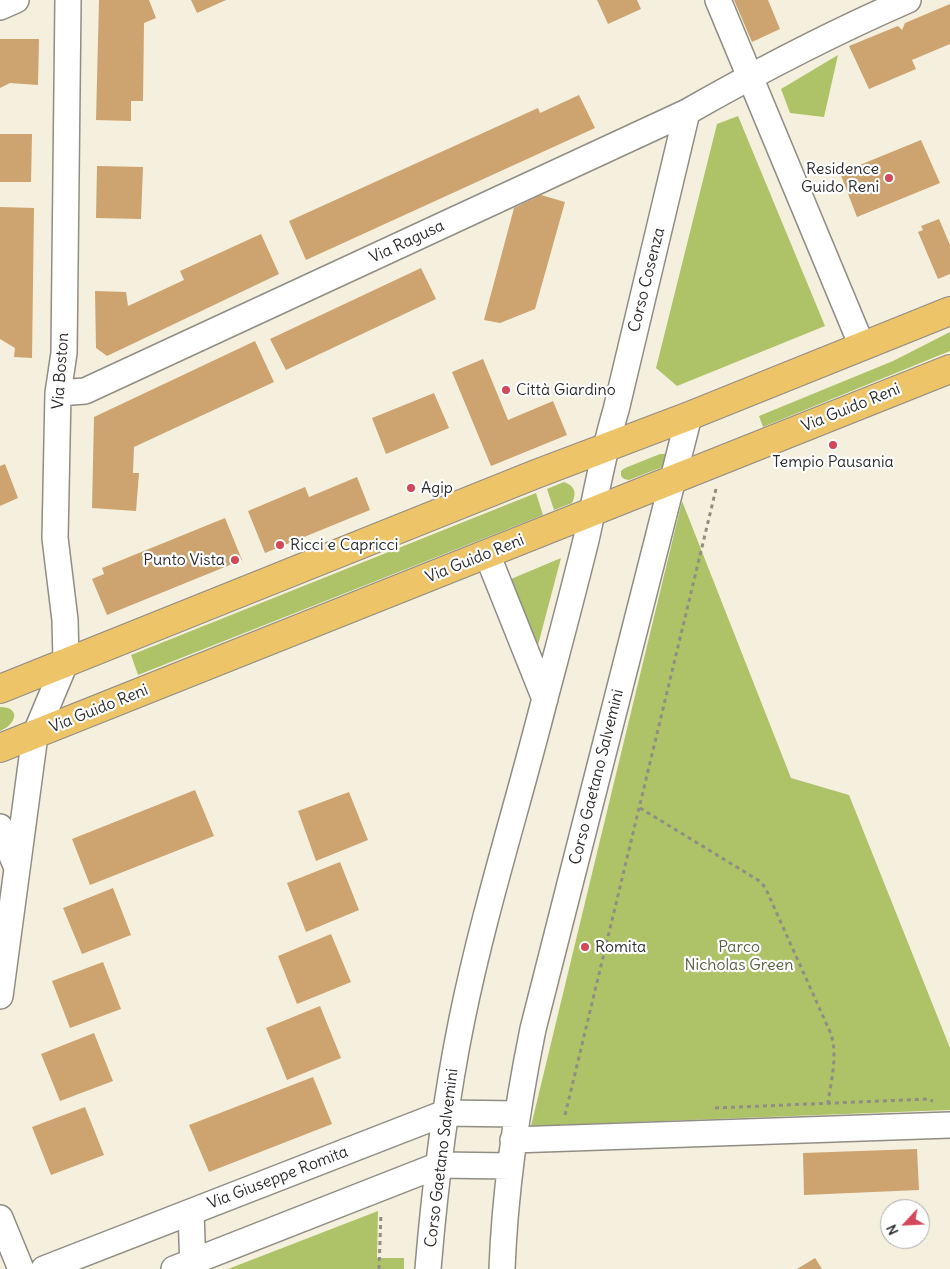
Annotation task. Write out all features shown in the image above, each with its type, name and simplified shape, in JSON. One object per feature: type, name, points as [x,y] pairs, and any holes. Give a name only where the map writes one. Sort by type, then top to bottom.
[{"type":"main road","points":[[0,688],[950,311]]},
{"type":"main road","name":"Via Guido Reni","points":[[0,748],[950,369]]},
{"type":"street","points":[[0,7],[16,0]]},
{"type":"street","name":"Via Boston","points":[[0,996],[35,735],[66,661],[65,626],[55,538],[58,393],[64,352],[68,0]]},
{"type":"street","points":[[718,0],[862,346]]},
{"type":"street","name":"Via Ragusa","points":[[58,393],[86,391],[687,112],[872,8],[908,0]]},
{"type":"street","name":"Corso Cosenza","points":[[605,448],[616,410],[687,112]]},
{"type":"street","name":"Corso Gaetano Salvemini","points":[[502,1269],[513,1140],[533,1029],[689,416]]},
{"type":"street","name":"Corso Gaetano Salvemini","points":[[428,1269],[444,1113],[462,1018],[592,512],[605,448]]},
{"type":"street","points":[[487,554],[545,699]]},
{"type":"street","points":[[0,827],[17,869]]},
{"type":"street","name":"Via Giuseppe Romita","points":[[44,1269],[444,1113],[517,1114]]},
{"type":"street","points":[[513,1140],[950,1125]]},
{"type":"street","points":[[191,1212],[186,1267],[439,1165],[510,1166]]},
{"type":"street","points":[[0,1218],[21,1269]]},
{"type":"path","points":[[562,1138],[566,1114],[717,486]]},
{"type":"path","points":[[640,808],[758,880],[765,887],[832,1034],[835,1056],[828,1103]]},
{"type":"path","points":[[711,1108],[928,1099]]},
{"type":"path","points":[[556,1114],[575,1113]]},
{"type":"path","points":[[379,1269],[381,1205]]},
{"type":"green space","points":[[838,55],[824,117],[790,113],[781,89]]},
{"type":"green space","points":[[738,116],[825,326],[677,386],[656,368],[717,124]]},
{"type":"green space","points":[[950,332],[950,351],[763,427],[759,416],[893,361]]},
{"type":"green space","points":[[660,454],[665,454],[669,458],[665,466],[629,480],[621,476],[621,471],[625,468]]},
{"type":"green space","points":[[564,482],[573,488],[575,493],[574,499],[572,503],[554,510],[547,489]]},
{"type":"green space","points":[[536,493],[543,515],[138,675],[131,655]]},
{"type":"green space","name":"Parco Nicholas Green","points":[[682,501],[791,778],[849,795],[950,1048],[950,1110],[531,1126]]},
{"type":"green space","points":[[561,558],[538,645],[511,579]]},
{"type":"green space","points":[[0,707],[11,710],[14,716],[10,724],[0,731]]},
{"type":"green space","points":[[378,1211],[377,1258],[404,1258],[404,1269],[228,1269]]},
{"type":"building","points":[[99,0],[149,0],[156,18],[144,23],[143,101],[131,101],[131,121],[96,120]]},
{"type":"building","points":[[191,0],[226,0],[197,13]]},
{"type":"building","points":[[597,0],[637,0],[641,9],[608,24]]},
{"type":"building","points":[[734,0],[768,0],[780,29],[752,42]]},
{"type":"building","points":[[950,4],[950,44],[912,60],[916,69],[869,89],[849,46],[898,26],[902,30],[905,23]]},
{"type":"building","points":[[0,39],[39,39],[38,85],[10,83],[0,88]]},
{"type":"building","points":[[579,95],[595,128],[306,260],[289,221],[538,108],[540,113]]},
{"type":"building","points":[[0,134],[32,134],[31,182],[0,182]]},
{"type":"building","name":"Residence Guido Reni","points":[[921,140],[940,183],[857,217],[840,173]]},
{"type":"building","points":[[97,166],[143,167],[141,219],[96,218]]},
{"type":"building","points":[[541,195],[565,202],[535,309],[500,323],[484,320],[514,208]]},
{"type":"building","points":[[0,207],[34,208],[32,358],[14,357],[15,348],[0,339]]},
{"type":"building","points":[[939,219],[950,245],[950,274],[938,279],[918,232],[923,230],[921,226]]},
{"type":"building","points":[[261,234],[279,274],[107,356],[96,348],[95,291],[126,292],[128,306],[184,280],[180,271]]},
{"type":"building","points":[[421,268],[436,299],[286,370],[270,339]]},
{"type":"building","points":[[255,341],[274,382],[134,447],[133,473],[139,473],[136,511],[92,508],[94,417]]},
{"type":"building","points":[[483,359],[508,420],[553,401],[567,435],[491,466],[452,372]]},
{"type":"building","points":[[434,393],[449,428],[386,454],[372,418]]},
{"type":"building","points":[[5,464],[18,498],[0,506],[0,466]]},
{"type":"building","points":[[357,477],[370,510],[265,553],[248,511],[305,487],[309,497]]},
{"type":"building","points":[[225,518],[242,560],[107,615],[92,579],[104,574],[102,568]]},
{"type":"building","points":[[195,790],[214,836],[90,885],[72,839]]},
{"type":"building","points":[[349,792],[368,840],[316,861],[298,811]]},
{"type":"building","points":[[340,862],[359,910],[306,932],[287,883]]},
{"type":"building","points":[[113,888],[131,935],[82,954],[63,908]]},
{"type":"building","points":[[331,934],[351,982],[297,1004],[278,956]]},
{"type":"building","points":[[103,962],[121,1009],[70,1028],[52,981]]},
{"type":"building","points":[[320,1006],[341,1058],[287,1080],[266,1028]]},
{"type":"building","points":[[94,1033],[113,1081],[60,1101],[41,1054]]},
{"type":"building","points":[[313,1077],[332,1124],[209,1172],[189,1125]]},
{"type":"building","points":[[85,1107],[104,1155],[51,1175],[32,1127]]},
{"type":"building","points":[[917,1149],[919,1190],[804,1195],[803,1153]]},
{"type":"building","points":[[815,1258],[822,1269],[797,1269]]},
{"type":"place","name":"Residence Guido Reni","points":[[889,178]]},
{"type":"place","name":"Città Giardino","points":[[506,390]]},
{"type":"place","name":"Tempio Pausania","points":[[833,445]]},
{"type":"place","name":"Agip","points":[[411,488]]},
{"type":"place","name":"Ricci e Capricci","points":[[280,545]]},
{"type":"place","name":"Punto Vista","points":[[235,560]]},
{"type":"place","name":"Romita","points":[[585,947]]}]
